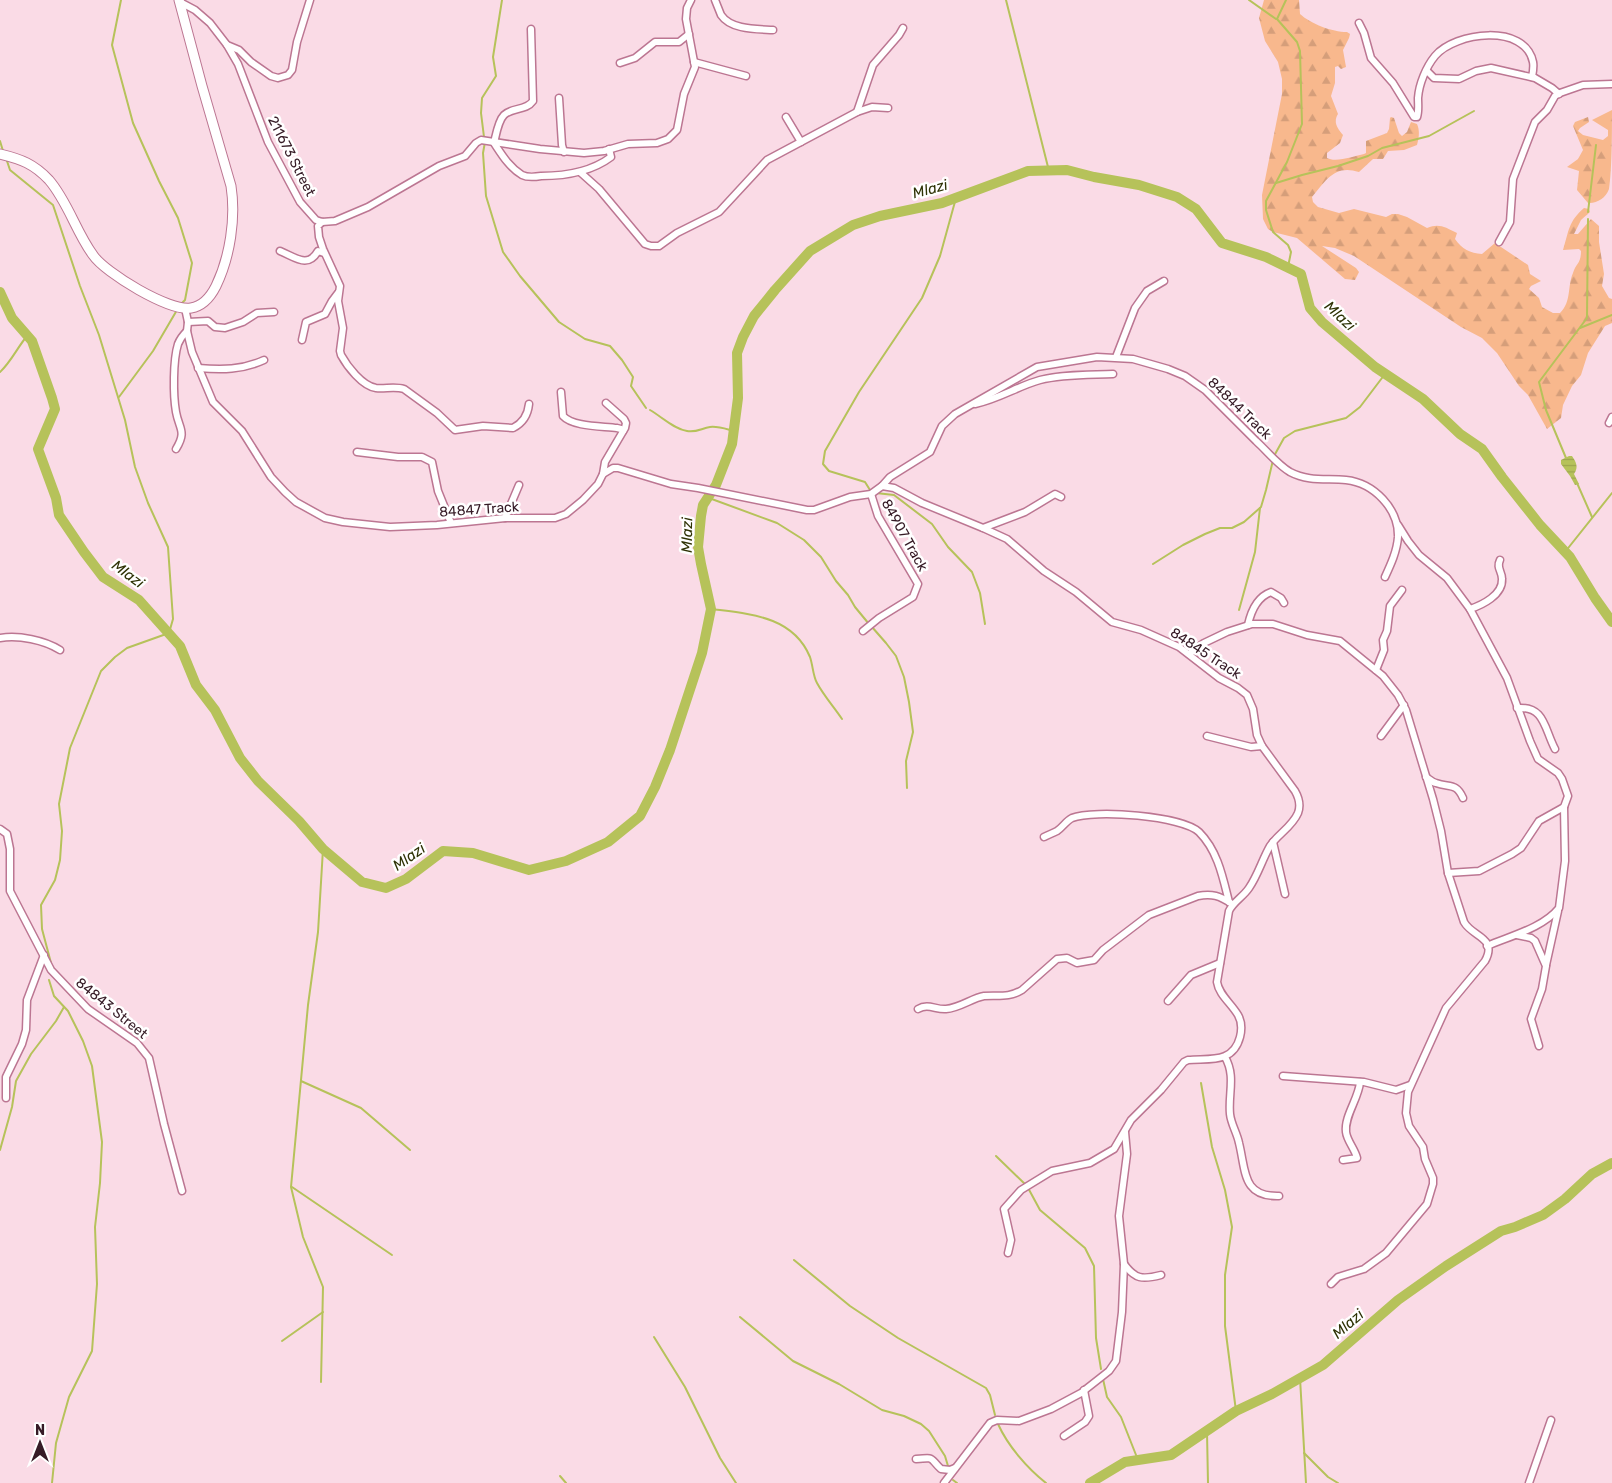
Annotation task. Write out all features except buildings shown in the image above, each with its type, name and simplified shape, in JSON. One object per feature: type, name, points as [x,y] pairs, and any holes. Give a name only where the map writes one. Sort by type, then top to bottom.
[{"type":"street","points":[[180,1],[195,10],[210,23],[226,43],[239,50],[250,62],[271,76],[278,78],[284,77],[292,70],[297,42],[310,0]]},
{"type":"street","points":[[530,404],[524,418],[514,428],[483,426],[455,430],[437,413],[407,390],[399,387],[374,388],[357,376],[343,359],[340,350],[344,328],[338,302],[340,286],[324,253],[318,226],[321,221],[335,221],[368,207],[431,170],[465,156],[479,141],[584,153],[628,144],[662,142],[672,136],[679,126],[684,94],[694,72],[686,13],[690,0]]},
{"type":"street","points":[[715,0],[721,14],[728,21],[748,28],[773,30]]},
{"type":"street","points":[[0,154],[20,158],[33,166],[50,182],[94,257],[126,282],[161,301],[178,307],[193,308],[209,298],[218,281],[230,235],[234,200],[180,1]]},
{"type":"street","points":[[1359,23],[1371,58],[1393,83],[1414,117],[1418,116],[1420,89],[1427,71],[1436,55],[1454,42],[1476,37],[1501,36],[1517,42],[1529,53],[1533,64],[1532,77]]},
{"type":"street","points":[[857,112],[873,65],[900,36],[903,28]]},
{"type":"street","points":[[494,143],[501,120],[505,114],[530,105],[533,101],[532,29]]},
{"type":"street","points":[[620,63],[635,58],[655,42],[679,42],[689,34]]},
{"type":"street","name":"211673 Street","points":[[226,43],[238,64],[268,142],[300,202],[313,218],[322,222]]},
{"type":"street","points":[[694,62],[746,76]]},
{"type":"street","points":[[1427,71],[1434,78],[1459,79],[1476,71],[1491,68],[1532,77],[1559,94]]},
{"type":"street","points":[[1499,242],[1510,222],[1513,179],[1534,122],[1559,94],[1583,86],[1612,84]]},
{"type":"street","points":[[559,98],[564,152]]},
{"type":"street","points":[[580,172],[599,189],[645,244],[655,247],[722,210],[767,160],[857,112],[872,108],[888,108]]},
{"type":"street","points":[[786,117],[801,142]]},
{"type":"street","points":[[494,143],[511,166],[526,176],[558,176],[580,172],[610,158],[612,155],[609,149]]},
{"type":"street","points":[[280,251],[306,261],[311,260],[318,251],[324,253]]},
{"type":"street","points":[[1116,357],[1135,308],[1147,291],[1164,281]]},
{"type":"street","points":[[302,340],[306,322],[325,314],[338,294]]},
{"type":"street","name":"84847 Track","points":[[185,308],[188,322],[187,332],[192,352],[213,402],[242,431],[271,477],[296,502],[325,518],[390,527],[505,518],[555,518],[566,514],[596,487],[603,474],[605,462],[622,431]]},
{"type":"street","points":[[188,322],[208,321],[215,327],[225,328],[243,322],[257,313],[274,312]]},
{"type":"street","points":[[176,449],[182,437],[174,397],[177,346],[187,332]]},
{"type":"street","name":"84844 Track","points":[[882,486],[890,477],[930,452],[947,420],[1022,374],[1037,367],[1097,357],[1116,357],[1150,363],[1185,376],[1205,390],[1269,454],[1289,471],[1312,480],[1347,480],[1358,482],[1379,495],[1419,555],[1447,578],[1470,609],[1507,678],[1538,759],[1558,772],[1568,796],[1564,807],[1565,861],[1560,903],[1542,989],[1531,1019],[1539,1046]]},
{"type":"street","points":[[198,368],[229,370],[248,367],[264,360]]},
{"type":"street","points":[[969,406],[992,400],[1050,378],[1114,374]]},
{"type":"street","points":[[561,392],[563,416],[565,419],[577,423],[617,428],[622,431],[626,426],[625,421],[606,403]]},
{"type":"street","points":[[357,452],[398,457],[422,457],[432,462],[438,491],[451,523]]},
{"type":"street","points":[[603,474],[613,468],[618,468],[671,484],[806,510],[814,510],[850,497],[871,494],[882,486]]},
{"type":"street","points":[[505,518],[519,485]]},
{"type":"street","name":"84845 Track","points":[[882,486],[894,488],[922,503],[983,528],[1014,544],[1044,572],[1076,592],[1112,622],[1150,634],[1179,647],[1219,678],[1247,695],[1253,709],[1257,735],[1262,746],[1299,797],[1300,804],[1296,817],[1273,842],[1249,888],[1240,900],[1231,903]]},
{"type":"street","name":"84907 Track","points":[[863,631],[879,618],[913,597],[918,584],[878,516],[871,494]]},
{"type":"street","points":[[983,528],[1034,508],[1055,494],[1062,497]]},
{"type":"street","points":[[1385,577],[1395,554],[1397,543],[1396,520]]},
{"type":"street","points":[[1470,609],[1484,604],[1499,589],[1502,581],[1498,567],[1500,560]]},
{"type":"street","points":[[1376,670],[1384,650],[1383,640],[1387,631],[1390,606],[1402,590]]},
{"type":"street","points":[[1248,625],[1250,614],[1264,595],[1271,592],[1281,598],[1284,603]]},
{"type":"street","points":[[1189,654],[1216,637],[1248,625],[1272,624],[1307,635],[1340,641],[1376,670],[1398,695],[1404,705],[1442,831],[1448,873],[1464,922],[1467,927],[1486,940],[1488,952],[1485,961],[1446,1008],[1410,1085],[1407,1098],[1407,1120],[1414,1137],[1423,1147],[1425,1159],[1433,1178],[1427,1204],[1386,1253],[1369,1267],[1338,1277],[1331,1284]]},
{"type":"street","points":[[0,638],[19,637],[41,642],[60,650]]},
{"type":"street","points":[[1382,736],[1404,705]]},
{"type":"street","points":[[1517,708],[1529,708],[1539,714],[1555,749]]},
{"type":"street","points":[[1208,736],[1251,747],[1262,746]]},
{"type":"street","points":[[1424,776],[1435,783],[1454,787],[1463,798]]},
{"type":"street","points":[[1448,873],[1478,871],[1512,854],[1521,848],[1539,821],[1564,807]]},
{"type":"street","points":[[1008,1253],[1011,1240],[1004,1212],[1005,1207],[1021,1190],[1052,1171],[1090,1163],[1114,1149],[1134,1116],[1161,1090],[1184,1062],[1224,1057],[1234,1052],[1238,1044],[1242,1025],[1238,1016],[1217,987],[1216,982],[1231,903],[1216,857],[1197,830],[1160,819],[1124,814],[1086,815],[1072,818],[1056,832],[1044,837]]},
{"type":"street","name":"84843 Street","points":[[0,829],[7,834],[10,849],[10,891],[51,970],[66,987],[101,1019],[137,1043],[149,1058],[182,1191]]},
{"type":"street","points":[[1273,842],[1285,894]]},
{"type":"street","points":[[918,1009],[926,1006],[947,1009],[981,997],[1011,996],[1022,990],[1057,959],[1067,958],[1077,963],[1094,960],[1103,950],[1134,928],[1144,918],[1167,907],[1206,894],[1216,895],[1231,903]]},
{"type":"street","points":[[1487,946],[1517,935],[1558,911]]},
{"type":"street","points":[[1517,935],[1531,938],[1535,942],[1546,966]]},
{"type":"street","points":[[6,1098],[6,1077],[22,1044],[26,1030],[27,1000],[44,955]]},
{"type":"street","points":[[1168,1001],[1191,975],[1220,963]]},
{"type":"street","points":[[1224,1057],[1228,1063],[1232,1082],[1230,1115],[1249,1184],[1255,1192],[1270,1197],[1279,1196]]},
{"type":"street","points":[[1283,1076],[1360,1082],[1396,1090],[1410,1085]]},
{"type":"street","points":[[1343,1160],[1357,1158],[1347,1136],[1346,1126],[1359,1093],[1360,1082]]},
{"type":"street","points":[[944,1483],[990,1423],[997,1420],[1019,1421],[1026,1419],[1070,1400],[1109,1370],[1116,1361],[1122,1312],[1124,1264],[1119,1216],[1127,1154],[1124,1131]]},
{"type":"street","points":[[1124,1264],[1136,1276],[1145,1278],[1160,1275]]},
{"type":"street","points":[[1064,1436],[1085,1422],[1089,1416],[1084,1390]]},
{"type":"street","points":[[1530,1483],[1551,1420]]},
{"type":"street","points":[[916,1459],[933,1458],[941,1469],[950,1470],[956,1467]]},
{"type":"green space","points":[[1264,0],[1299,0],[1300,14],[1305,18],[1322,27],[1350,34],[1343,50],[1346,67],[1341,69],[1338,66],[1335,67],[1335,83],[1331,96],[1338,114],[1336,125],[1343,135],[1340,143],[1327,153],[1327,158],[1340,159],[1366,153],[1366,141],[1387,133],[1391,117],[1394,118],[1399,133],[1402,136],[1407,132],[1411,122],[1417,124],[1418,127],[1417,145],[1404,150],[1388,151],[1383,159],[1373,159],[1359,172],[1344,170],[1332,175],[1312,197],[1313,202],[1318,207],[1339,213],[1354,209],[1386,217],[1398,214],[1427,228],[1442,226],[1457,233],[1455,239],[1463,248],[1482,254],[1495,243],[1528,265],[1530,274],[1541,281],[1529,289],[1539,298],[1542,307],[1553,313],[1560,313],[1566,304],[1571,278],[1580,259],[1581,251],[1579,249],[1563,250],[1570,227],[1584,208],[1589,209],[1590,212],[1581,220],[1574,234],[1578,234],[1591,219],[1599,226],[1599,242],[1604,274],[1602,286],[1609,298],[1612,299],[1612,323],[1605,326],[1588,353],[1581,375],[1572,386],[1563,405],[1561,418],[1547,429],[1528,395],[1519,386],[1497,353],[1482,338],[1461,327],[1354,256],[1335,248],[1322,246],[1356,268],[1359,272],[1355,280],[1345,279],[1297,238],[1268,229],[1263,219],[1262,195],[1282,94],[1282,79],[1278,62],[1265,41],[1259,18]]},
{"type":"green space","points":[[1612,110],[1609,189],[1600,200],[1588,203],[1577,190],[1579,171],[1567,167],[1578,159],[1583,150],[1573,126],[1575,122],[1588,117],[1589,122],[1578,131],[1583,135],[1603,140],[1608,136],[1608,130],[1592,120]]},
{"type":"shaded area","points":[[1572,456],[1576,462],[1577,467],[1574,474],[1579,484],[1575,485],[1561,464],[1561,460]]},
{"type":"waterway","points":[[121,0],[112,45],[133,123],[178,218],[192,263],[185,300],[181,304]]},
{"type":"waterway","points":[[484,137],[481,113],[482,98],[496,76],[493,57],[502,0]]},
{"type":"waterway","points":[[1006,0],[1049,171]]},
{"type":"waterway","points":[[1249,0],[1276,19]]},
{"type":"waterway","points":[[1286,0],[1277,19],[1297,42],[1300,51],[1302,124],[1287,162],[1266,201],[1266,210],[1273,232],[1288,245],[1291,252],[1288,267]]},
{"type":"waterway","points":[[1276,183],[1338,166],[1368,156],[1382,148],[1429,136],[1474,111]]},
{"type":"waterway","points":[[0,141],[3,151]]},
{"type":"waterway","points":[[485,142],[483,153],[486,196],[503,252],[520,276],[559,322],[585,339],[610,346],[633,377],[631,386],[646,408]]},
{"type":"waterway","points":[[1588,212],[1596,145]]},
{"type":"waterway","points":[[6,158],[10,170],[53,205],[80,286],[99,335],[125,420],[135,467],[148,503],[168,547],[173,619],[169,633],[127,648],[101,671],[70,748],[59,804],[62,831],[60,860],[55,880],[41,905],[42,929],[51,963]]},
{"type":"waterway","name":"Mlazi","points":[[0,292],[12,318],[32,341],[55,409],[38,449],[56,498],[59,515],[103,577],[139,600],[180,646],[196,685],[215,710],[240,758],[258,781],[299,821],[323,849],[362,882],[386,888],[406,879],[443,851],[473,853],[529,870],[566,861],[608,842],[640,816],[655,787],[670,750],[702,653],[711,609],[698,547],[701,516],[703,505],[716,485],[732,444],[738,398],[737,353],[754,316],[810,251],[853,225],[880,216],[942,203],[1028,171],[1067,170],[1139,185],[1177,197],[1196,209],[1222,243],[1266,257],[1301,274],[1310,308],[1322,322],[1375,367],[1423,399],[1460,434],[1482,449],[1540,525],[1570,557],[1612,622]]},
{"type":"waterway","points":[[870,490],[865,482],[829,471],[823,464],[825,451],[859,392],[922,298],[940,256],[956,198]]},
{"type":"waterway","points":[[1566,458],[1546,410],[1539,382],[1587,318],[1588,219]]},
{"type":"waterway","points":[[119,397],[153,351],[177,310]]},
{"type":"waterway","points":[[1580,328],[1612,315]]},
{"type":"waterway","points":[[0,372],[27,336]]},
{"type":"waterway","points":[[1274,456],[1284,438],[1295,431],[1346,418],[1360,407],[1385,374]]},
{"type":"waterway","points":[[650,410],[682,430],[693,431],[713,427],[734,431]]},
{"type":"waterway","points":[[1153,564],[1205,534],[1220,528],[1232,528],[1244,522],[1261,507],[1273,460]]},
{"type":"waterway","points":[[1577,483],[1592,517]]},
{"type":"waterway","points":[[876,493],[894,495],[932,524],[948,547],[972,572],[980,593],[985,624]]},
{"type":"waterway","points":[[1565,552],[1612,493]]},
{"type":"waterway","points":[[709,498],[777,523],[804,540],[821,557],[836,581],[869,624]]},
{"type":"waterway","points":[[1239,610],[1255,552],[1260,508]]},
{"type":"waterway","points":[[711,609],[741,613],[769,620],[793,633],[802,643],[810,657],[817,683],[842,719]]},
{"type":"waterway","points":[[872,627],[896,656],[904,677],[913,732],[906,761],[907,788]]},
{"type":"waterway","points":[[321,1382],[323,1287],[303,1237],[291,1187],[308,1005],[318,932],[323,849]]},
{"type":"waterway","points":[[49,980],[54,996],[68,1011],[83,1041],[92,1066],[102,1142],[95,1227],[97,1284],[92,1351],[69,1397],[56,1443],[52,1483]]},
{"type":"waterway","points":[[0,1150],[12,1107],[16,1081],[31,1054],[64,1007]]},
{"type":"waterway","points":[[301,1081],[361,1108],[410,1150]]},
{"type":"waterway","points":[[1201,1083],[1212,1147],[1225,1190],[1232,1227],[1225,1275],[1225,1326],[1236,1411]]},
{"type":"waterway","points":[[996,1156],[1027,1186],[1040,1210],[1085,1248],[1094,1266],[1096,1338],[1101,1369]]},
{"type":"waterway","name":"Mlazi","points":[[1090,1483],[1125,1462],[1171,1455],[1236,1411],[1272,1394],[1323,1365],[1398,1300],[1446,1266],[1501,1231],[1543,1215],[1565,1199],[1592,1174],[1612,1163]]},
{"type":"waterway","points":[[292,1187],[392,1255]]},
{"type":"waterway","points":[[794,1260],[850,1306],[898,1338],[986,1388],[990,1395],[995,1415]]},
{"type":"waterway","points":[[282,1341],[323,1312]]},
{"type":"waterway","points":[[740,1317],[793,1361],[839,1384],[882,1410],[904,1416],[921,1424],[929,1431],[945,1456],[948,1466]]},
{"type":"waterway","points":[[654,1337],[685,1387],[720,1458],[736,1483]]},
{"type":"waterway","points":[[1300,1378],[1306,1483]]},
{"type":"waterway","points":[[1103,1379],[1107,1397],[1121,1417],[1138,1460]]},
{"type":"waterway","points":[[998,1424],[1019,1456],[1046,1483]]},
{"type":"waterway","points":[[1207,1432],[1208,1483]]},
{"type":"waterway","points":[[1304,1453],[1328,1477],[1338,1483]]},
{"type":"waterway","points":[[560,1476],[566,1483]]},
{"type":"waterway","points":[[953,1480],[957,1483]]}]
